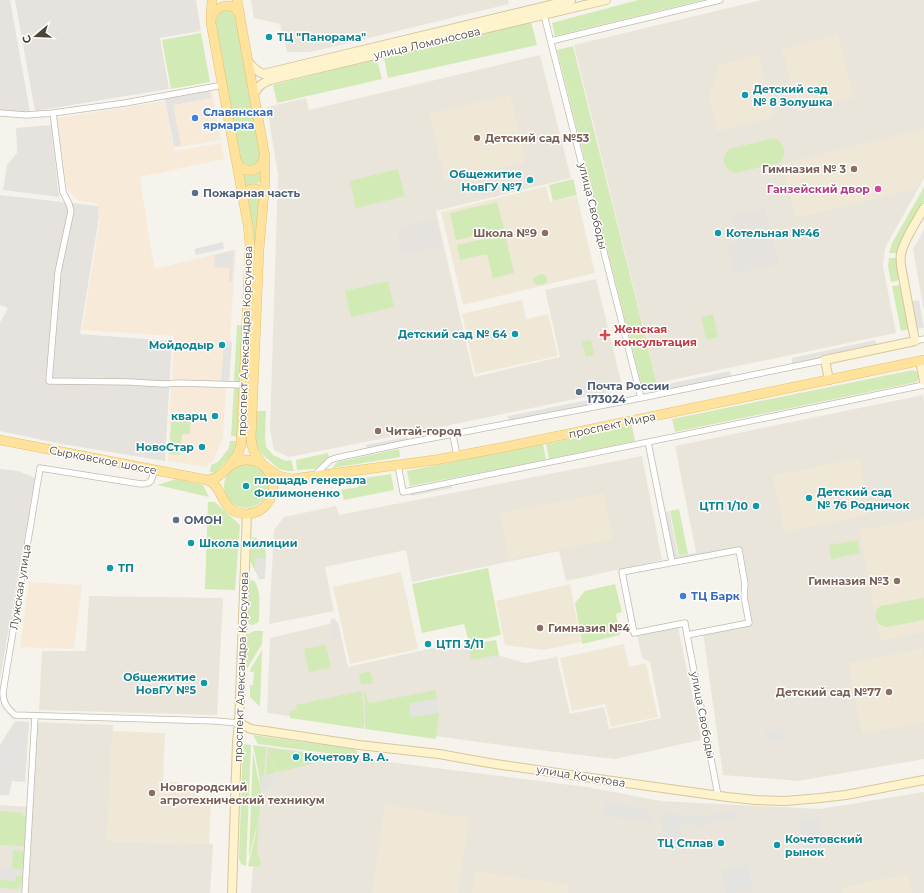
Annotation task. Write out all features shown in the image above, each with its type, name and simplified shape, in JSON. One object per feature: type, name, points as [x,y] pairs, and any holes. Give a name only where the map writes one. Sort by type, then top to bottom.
[{"type":"main road","name":"проспект Александра Корсунова","points":[[212,0],[211,20],[244,204],[250,250],[240,451],[227,468]]},
{"type":"main road","points":[[218,0],[224,3],[232,0]]},
{"type":"main road","name":"проспект Александра Корсунова","points":[[237,0],[265,157],[265,181],[259,250],[251,438],[255,455],[264,466]]},
{"type":"main road","name":"улица Ломоносова","points":[[264,78],[480,26],[571,0]]},
{"type":"main road","name":"улица Ломоносова","points":[[480,26],[544,15],[606,0]]},
{"type":"main road","points":[[211,20],[214,12],[223,6],[235,8],[241,18]]},
{"type":"main road","points":[[248,60],[254,69],[264,78],[254,94]]},
{"type":"main road","points":[[236,159],[242,168],[253,170],[262,164],[265,157]]},
{"type":"main road","points":[[244,204],[244,195],[249,190],[257,189],[263,198]]},
{"type":"main road","points":[[829,380],[825,360],[915,341],[901,266],[901,254],[910,232],[924,208]]},
{"type":"main road","points":[[922,361],[924,381]]},
{"type":"main road","name":"проспект Мира","points":[[264,466],[279,476],[288,479],[298,479],[457,456],[922,361]]},
{"type":"main road","name":"Сырковское шоссе","points":[[3,441],[206,480]]},
{"type":"main road","points":[[254,460],[264,466],[271,476],[273,490],[268,503],[260,510],[247,514],[237,512],[229,507],[223,500],[214,484],[206,480],[212,480],[238,461],[254,460]]},
{"type":"main road","points":[[223,500],[219,484],[220,479],[227,468]]},
{"type":"main road","name":"проспект Мира","points":[[270,499],[280,486],[298,479]]},
{"type":"main road","name":"проспект Александра Корсунова","points":[[232,893],[247,514]]},
{"type":"main road","name":"улица Кочетова","points":[[239,723],[251,729],[359,745],[438,754],[489,763],[727,797],[765,800],[802,800],[846,795],[924,780]]},
{"type":"street","points":[[551,41],[720,0]]},
{"type":"street","name":"улица Свободы","points":[[544,15],[641,398]]},
{"type":"street","points":[[0,112],[26,115],[52,113],[125,103],[223,85]]},
{"type":"street","points":[[52,113],[63,192],[71,210],[58,272],[49,381],[244,385]]},
{"type":"street","points":[[915,341],[924,339]]},
{"type":"street","points":[[313,477],[330,460],[336,458],[825,360]]},
{"type":"street","points":[[398,465],[403,492],[924,385]]},
{"type":"street","points":[[453,435],[457,456]]},
{"type":"street","points":[[648,442],[672,562]]},
{"type":"street","name":"Лужская улица","points":[[35,716],[15,715],[6,706],[3,700],[3,692],[40,468],[141,484],[151,481],[154,470]]},
{"type":"street","name":"улица Свободы","points":[[687,635],[749,623],[744,596],[745,584],[739,550],[622,572],[634,633],[684,623],[718,795]]},
{"type":"street","points":[[25,893],[35,716],[57,715],[215,720],[239,723]]},
{"type":"shaded area","points":[[0,0],[10,0],[30,112],[0,110]]},
{"type":"shaded area","points":[[15,0],[196,0],[201,31],[160,38],[169,89],[35,111]]},
{"type":"shaded area","points":[[251,0],[508,0],[509,4],[311,52],[287,52],[280,24],[254,18]]},
{"type":"shaded area","points":[[762,0],[924,0],[924,178],[885,248],[883,266],[896,333],[657,383],[574,45]]},
{"type":"shaded area","points":[[838,35],[854,97],[798,111],[782,49]]},
{"type":"shaded area","points":[[540,55],[571,178],[436,211],[474,377],[560,357],[545,290],[596,279],[623,389],[289,457],[274,450],[270,430],[278,175],[267,107],[306,98],[309,110]]},
{"type":"shaded area","points":[[758,55],[774,117],[717,131],[709,97],[719,65]]},
{"type":"shaded area","name":"Славянская ярмарка","points":[[212,89],[221,140],[180,147],[170,96]]},
{"type":"shaded area","points":[[210,91],[211,98],[173,105],[181,146],[174,147],[165,99]]},
{"type":"shaded area","name":"Детский сад №53","points":[[510,95],[526,162],[445,181],[429,114]]},
{"type":"shaded area","points":[[165,101],[174,151],[221,143],[224,159],[140,177],[155,269],[236,249],[227,382],[172,379],[174,336],[82,330],[100,219],[98,204],[79,201],[67,188],[57,118]]},
{"type":"shaded area","points":[[51,125],[59,197],[3,190],[7,165],[17,153],[16,128]]},
{"type":"shaded area","name":"Гимназия № 3","points":[[924,129],[924,175],[916,189],[796,218],[782,164]]},
{"type":"shaded area","points":[[546,186],[550,202],[577,196],[595,273],[463,305],[441,212]]},
{"type":"shaded area","points":[[0,195],[98,206],[99,217],[80,334],[172,341],[165,461],[62,444],[0,431],[0,323],[8,308],[0,305]]},
{"type":"shaded area","points":[[765,208],[779,264],[733,274],[726,246],[738,243],[731,216]]},
{"type":"shaded area","points":[[436,219],[442,246],[400,255],[398,228]]},
{"type":"shaded area","points":[[924,229],[924,312],[913,249]]},
{"type":"shaded area","points":[[223,242],[224,249],[196,255],[194,249]]},
{"type":"shaded area","points":[[234,250],[232,282],[229,281],[229,268],[214,267],[215,255]]},
{"type":"shaded area","points":[[522,300],[526,319],[548,314],[558,356],[475,374],[462,314]]},
{"type":"shaded area","points":[[919,300],[924,328],[916,329],[910,302]]},
{"type":"shaded area","points":[[875,340],[877,346],[792,364],[792,358]]},
{"type":"shaded area","points":[[224,342],[232,342],[229,383],[221,382]]},
{"type":"shaded area","points":[[730,371],[731,376],[664,391],[663,385]]},
{"type":"shaded area","points":[[171,385],[226,387],[223,438],[212,462],[205,467],[168,461]]},
{"type":"shaded area","points":[[923,395],[924,759],[798,781],[723,775],[703,633],[753,624],[738,549],[697,557],[675,446]]},
{"type":"shaded area","points":[[588,400],[589,405],[509,421],[508,416]]},
{"type":"shaded area","points":[[407,437],[408,441],[367,450],[366,445]]},
{"type":"shaded area","points":[[642,456],[662,560],[566,581],[559,551],[412,582],[406,550],[325,567],[334,611],[269,624],[274,530],[284,517],[336,506],[339,515]]},
{"type":"shaded area","points":[[859,458],[870,514],[784,532],[773,476]]},
{"type":"shaded area","points":[[0,469],[18,471],[35,478],[0,679]]},
{"type":"shaded area","points":[[451,484],[452,488],[411,496],[410,492]]},
{"type":"shaded area","points":[[604,493],[613,539],[509,559],[500,513]]},
{"type":"shaded area","points":[[669,511],[678,556],[720,548],[721,552],[674,561],[665,512]]},
{"type":"shaded area","name":"Гимназия №3","points":[[924,519],[924,632],[880,640],[860,530]]},
{"type":"shaded area","points":[[255,558],[266,558],[265,579],[261,579],[255,568]]},
{"type":"shaded area","points":[[401,572],[418,649],[350,664],[333,587]]},
{"type":"shaded area","points":[[29,582],[82,585],[74,649],[20,647]]},
{"type":"shaded area","name":"Гимназия №4","points":[[570,584],[581,642],[544,650],[505,645],[496,601]]},
{"type":"shaded area","points":[[89,596],[223,598],[217,715],[39,710],[42,651],[86,651]]},
{"type":"shaded area","points":[[335,618],[340,637],[334,638],[330,620]]},
{"type":"shaded area","points":[[338,622],[348,667],[455,643],[525,663],[557,657],[570,714],[604,707],[609,729],[661,718],[650,662],[642,658],[637,635],[678,627],[701,737],[700,740],[615,759],[267,713],[270,638]]},
{"type":"shaded area","points":[[624,644],[629,667],[646,663],[658,717],[611,727],[605,704],[572,711],[560,658]]},
{"type":"shaded area","name":"Детский сад №77","points":[[922,649],[924,662],[924,722],[862,734],[848,663]]},
{"type":"shaded area","points":[[437,699],[439,713],[411,717],[409,704]]},
{"type":"shaded area","points":[[15,721],[29,722],[25,782],[12,781],[9,795],[0,795],[0,745]]},
{"type":"shaded area","points":[[35,722],[113,725],[107,841],[213,844],[210,893],[0,893],[0,805],[31,807]]},
{"type":"shaded area","points":[[782,728],[784,739],[767,742],[765,731]]},
{"type":"shaded area","name":"Новгородский агротехнический техникум","points":[[112,731],[165,733],[163,782],[178,782],[211,804],[209,844],[107,841]]},
{"type":"shaded area","points":[[262,746],[587,787],[661,801],[820,809],[924,792],[924,893],[251,893]]},
{"type":"shaded area","points":[[262,776],[273,776],[273,785],[266,792],[261,791]]},
{"type":"shaded area","points":[[605,803],[648,809],[652,822],[604,815]]},
{"type":"shaded area","points":[[385,805],[469,818],[458,893],[372,893]]},
{"type":"shaded area","points":[[735,809],[737,818],[695,827],[690,824],[680,826],[684,847],[667,850],[659,813],[706,817]]},
{"type":"shaded area","points":[[819,817],[826,849],[806,854],[799,821]]},
{"type":"shaded area","points":[[748,865],[753,889],[726,893],[721,871]]},
{"type":"shaded area","points":[[0,867],[24,870],[25,876],[16,876],[14,881],[0,879]]},
{"type":"shaded area","points":[[475,871],[569,885],[567,893],[472,893]]},
{"type":"shaded area","points":[[908,874],[912,893],[842,893],[841,888]]},
{"type":"green space","points":[[638,0],[703,0],[555,36],[552,23]]},
{"type":"green space","points":[[224,10],[232,12],[236,19],[260,154],[258,162],[252,166],[245,165],[240,158],[216,23],[218,15]]},
{"type":"green space","points":[[531,22],[537,45],[388,78],[384,58]]},
{"type":"green space","points":[[201,33],[210,82],[171,89],[162,40]]},
{"type":"green space","points":[[573,46],[657,384],[642,387],[557,50]]},
{"type":"green space","points":[[377,59],[382,79],[277,103],[273,85]]},
{"type":"green space","points":[[774,138],[783,145],[784,149],[784,156],[780,163],[735,173],[725,166],[724,156],[729,149]]},
{"type":"green space","points":[[398,169],[405,196],[356,208],[350,181]]},
{"type":"green space","points":[[261,171],[260,182],[253,186],[244,187],[242,172],[252,174]]},
{"type":"green space","points":[[573,179],[577,195],[553,201],[549,185]]},
{"type":"green space","points":[[924,187],[924,201],[905,234],[898,253],[889,253],[892,243]]},
{"type":"green space","points":[[253,192],[260,196],[248,443],[244,443],[247,199]]},
{"type":"green space","points":[[497,202],[504,229],[456,240],[450,213]]},
{"type":"green space","points":[[505,234],[514,273],[493,278],[487,254],[460,260],[457,245]]},
{"type":"green space","points":[[889,258],[897,258],[900,280],[891,282],[888,266]]},
{"type":"green space","points":[[541,274],[545,275],[547,280],[546,282],[543,285],[535,284],[533,281],[534,278]]},
{"type":"green space","points":[[388,281],[394,307],[351,317],[345,291]]},
{"type":"green space","points":[[901,285],[909,329],[901,331],[892,286]]},
{"type":"green space","points":[[713,314],[718,337],[706,340],[701,317]]},
{"type":"green space","points":[[237,325],[244,326],[240,382],[234,381]]},
{"type":"green space","points":[[591,340],[594,355],[586,357],[582,342]]},
{"type":"green space","points":[[913,370],[917,372],[919,379],[917,382],[675,432],[672,419]]},
{"type":"green space","points":[[234,387],[241,388],[238,437],[231,436]]},
{"type":"green space","points":[[257,411],[266,411],[266,447],[273,455],[286,461],[291,460],[294,471],[286,471],[275,466],[264,456],[257,446],[255,427]]},
{"type":"green space","points":[[172,413],[191,415],[190,434],[182,434],[180,455],[169,454]]},
{"type":"green space","points":[[632,426],[635,441],[549,459],[546,444]]},
{"type":"green space","points":[[230,441],[239,441],[237,452],[215,473],[210,472],[211,465],[218,462],[229,448]]},
{"type":"green space","points":[[543,444],[546,460],[410,486],[407,471]]},
{"type":"green space","points":[[399,449],[400,457],[332,468],[337,462]]},
{"type":"green space","points":[[328,453],[329,458],[315,469],[297,470],[296,460]]},
{"type":"green space","points":[[246,464],[258,468],[264,474],[268,486],[264,498],[258,504],[246,508],[234,504],[228,498],[224,486],[228,474],[234,468]]},
{"type":"green space","points":[[391,474],[394,490],[344,500],[341,490],[358,487],[358,479]]},
{"type":"green space","points":[[176,479],[203,485],[209,497],[157,485]]},
{"type":"green space","points":[[208,502],[215,502],[240,525],[235,590],[205,589]]},
{"type":"green space","points":[[679,509],[688,554],[679,556],[670,511]]},
{"type":"green space","points":[[252,537],[262,542],[266,550],[266,558],[256,558],[255,568],[261,579],[260,580],[250,561]]},
{"type":"green space","points":[[858,540],[860,553],[831,559],[829,545]]},
{"type":"green space","points":[[488,568],[501,635],[469,642],[464,624],[422,633],[412,584]]},
{"type":"green space","points":[[253,580],[256,583],[259,593],[259,621],[253,625],[249,624],[247,620],[249,581]]},
{"type":"green space","points":[[615,584],[622,612],[616,614],[620,635],[582,644],[575,603],[585,591]]},
{"type":"green space","points":[[924,598],[924,620],[887,627],[880,624],[876,619],[875,616],[877,609],[880,606]]},
{"type":"green space","points":[[254,631],[263,631],[262,644],[247,669],[245,657],[246,642],[248,634]]},
{"type":"green space","points":[[496,640],[499,655],[471,660],[468,645]]},
{"type":"green space","points":[[326,645],[331,668],[309,672],[304,649]]},
{"type":"green space","points":[[262,650],[260,707],[250,697],[250,685],[253,685],[254,672],[250,672]]},
{"type":"green space","points":[[370,671],[373,683],[361,685],[359,674]]},
{"type":"green space","points":[[435,690],[437,699],[409,704],[411,717],[439,713],[436,739],[365,729],[365,702],[363,692],[365,692],[368,702],[371,703]]},
{"type":"green space","points":[[361,691],[364,710],[364,729],[290,718],[289,711],[297,710],[296,705]]},
{"type":"green space","points":[[253,735],[354,749],[357,751],[357,756],[258,744]]},
{"type":"green space","points":[[243,744],[251,745],[246,866],[241,864],[239,858]]},
{"type":"green space","points":[[253,745],[266,747],[264,776],[262,776],[261,785]]},
{"type":"green space","points":[[268,748],[340,757],[278,772],[267,751]]},
{"type":"green space","points":[[253,752],[261,787],[259,817],[249,857]]},
{"type":"green space","points":[[267,753],[277,772],[266,775]]},
{"type":"green space","points":[[0,811],[23,813],[23,816],[28,816],[26,846],[0,845]]},
{"type":"green space","points":[[259,820],[257,856],[261,861],[258,867],[248,866]]},
{"type":"green space","points":[[13,850],[26,851],[24,870],[12,868]]},
{"type":"green space","points":[[16,876],[25,876],[24,883],[21,884],[19,889],[0,888],[0,880],[14,881]]},
{"type":"place","name":"ТЦ \"Панорама\"","points":[[269,37]]},
{"type":"place","name":"Детский сад № 8 Золушка","points":[[745,95]]},
{"type":"place","name":"Славянская ярмарка","points":[[195,118]]},
{"type":"place","name":"Детский сад №53","points":[[477,138]]},
{"type":"place","name":"Гимназия № 3","points":[[854,169]]},
{"type":"place","name":"Общежитие НовГУ №7","points":[[530,180]]},
{"type":"place","name":"Ганзейский двор","points":[[878,189]]},
{"type":"place","name":"Пожарная часть","points":[[195,193]]},
{"type":"place","name":"Школа №9","points":[[545,233]]},
{"type":"place","name":"Котельная №46","points":[[718,233]]},
{"type":"place","name":"Детский сад № 64","points":[[515,334]]},
{"type":"place","name":"Женская консультация","points":[[605,335]]},
{"type":"place","name":"Мойдодыр","points":[[222,345]]},
{"type":"place","name":"Почта России 173024","points":[[579,392]]},
{"type":"place","name":"кварц","points":[[215,416]]},
{"type":"place","name":"Читай-город","points":[[378,431]]},
{"type":"place","name":"НовоСтар","points":[[202,447]]},
{"type":"place","name":"площадь генерала Филимоненко","points":[[246,486]]},
{"type":"place","name":"Детский сад № 76 Родничок","points":[[809,498]]},
{"type":"place","name":"ЦТП 1/10","points":[[756,506]]},
{"type":"place","name":"ОМОН","points":[[176,520]]},
{"type":"place","name":"Школа милиции","points":[[191,543]]},
{"type":"place","name":"ТП","points":[[110,568]]},
{"type":"place","name":"Гимназия №3","points":[[897,581]]},
{"type":"place","name":"ТЦ Барк","points":[[683,596]]},
{"type":"place","name":"Гимназия №4","points":[[540,628]]},
{"type":"place","name":"ЦТП 3/11","points":[[428,644]]},
{"type":"place","name":"Общежитие НовГУ №5","points":[[204,683]]},
{"type":"place","name":"Детский сад №77","points":[[889,692]]},
{"type":"place","name":"Кочетову В. А.","points":[[296,757]]},
{"type":"place","name":"Новгородский агротехнический техникум","points":[[152,793]]},
{"type":"place","name":"ТЦ Сплав","points":[[721,843]]},
{"type":"place","name":"Кочетовский рынок","points":[[777,845]]}]
